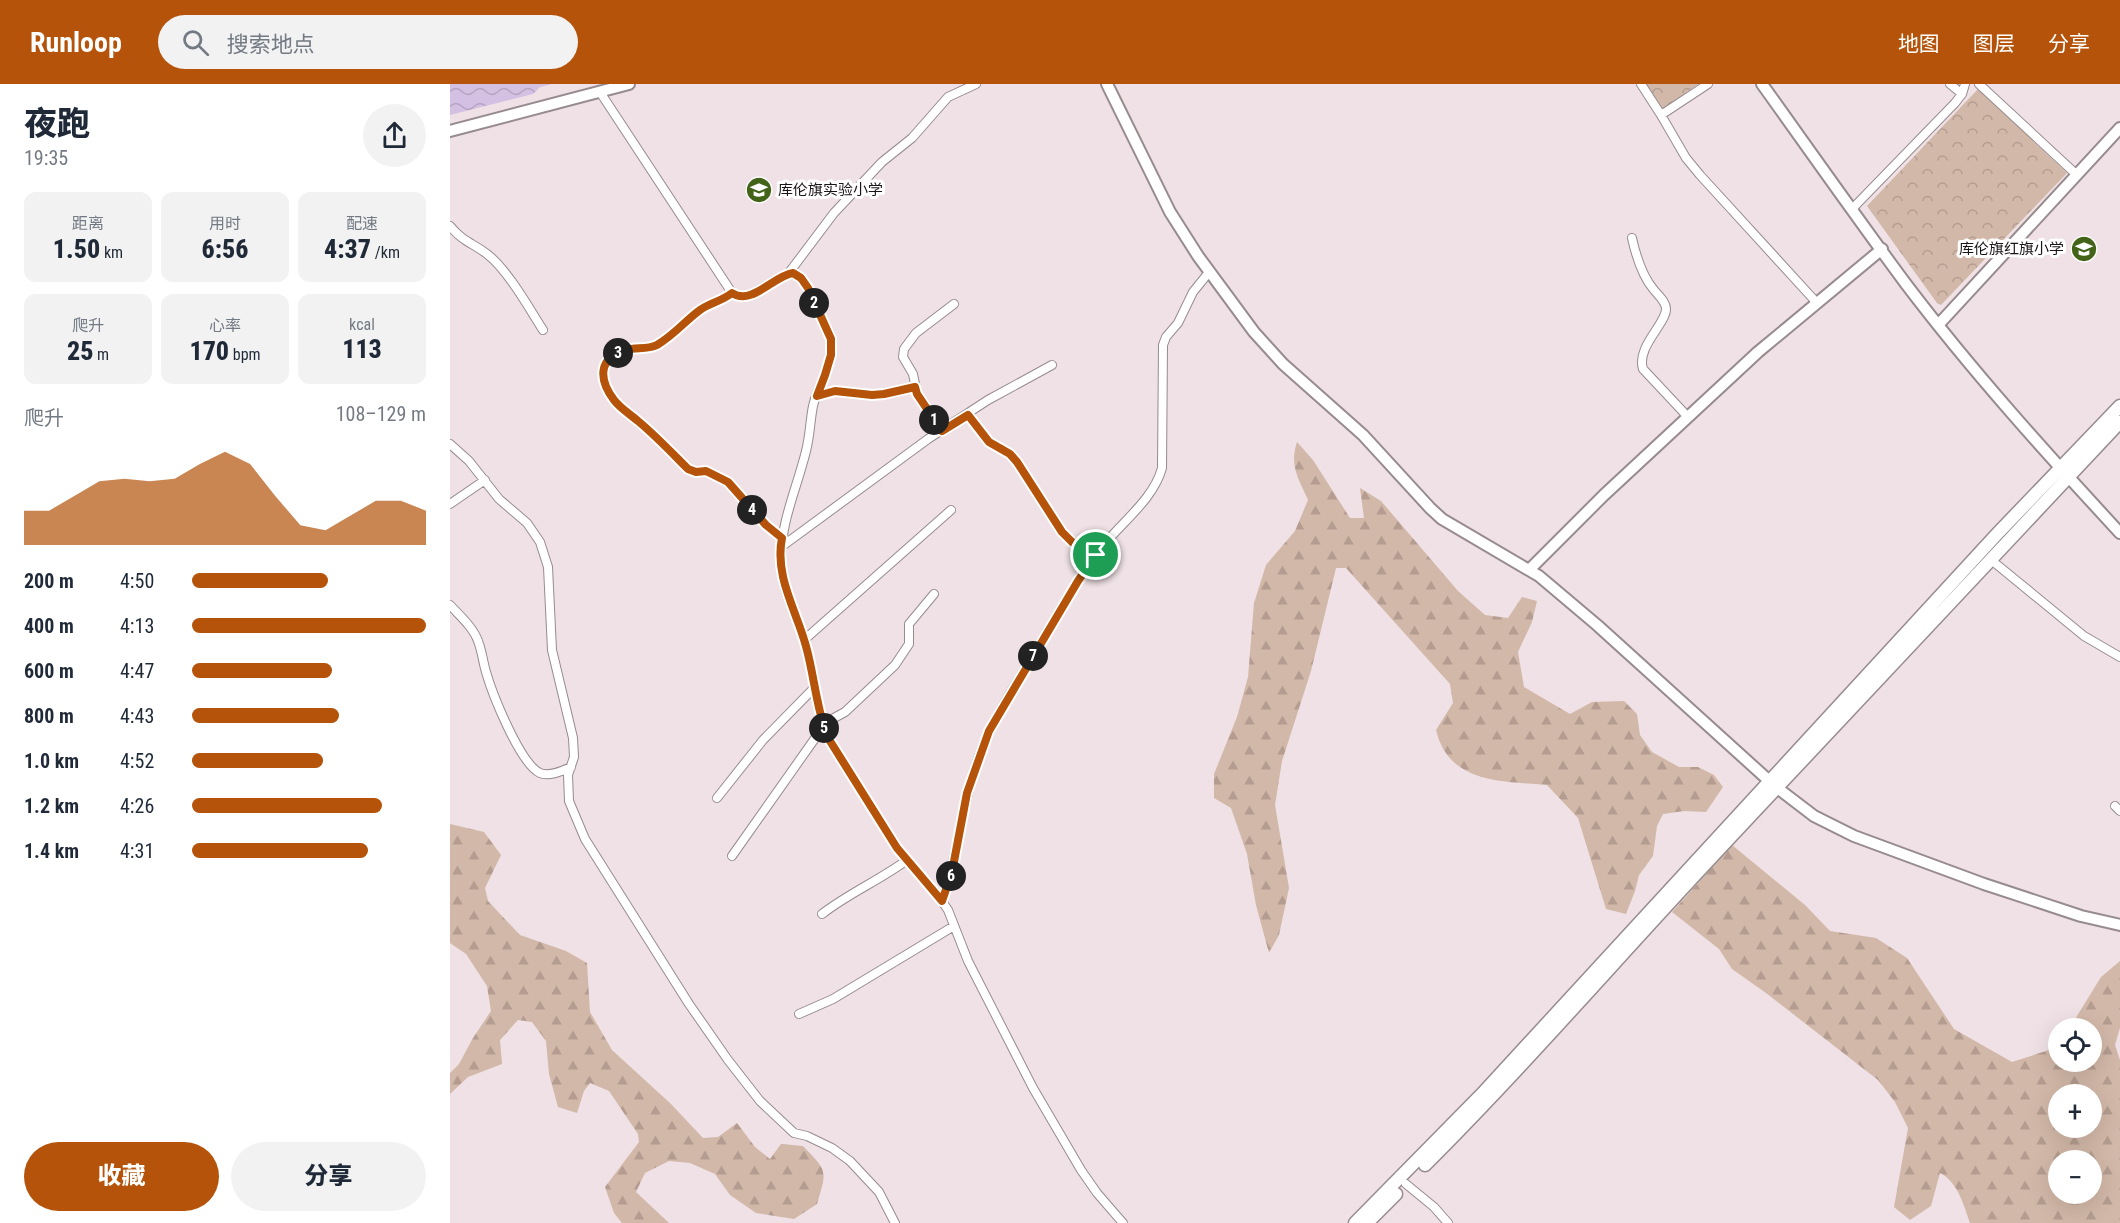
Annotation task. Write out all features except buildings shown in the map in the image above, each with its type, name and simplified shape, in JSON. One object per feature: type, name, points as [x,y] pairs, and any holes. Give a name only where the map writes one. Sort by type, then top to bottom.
[{"type":"main road","points":[[1367,1223],[1521,1066],[1773,784],[1990,559],[2120,406]]},
{"type":"main road","points":[[1355,1223],[1482,1094],[2064,473],[2120,422]]},
{"type":"street","points":[[450,131],[628,84]]},
{"type":"street","points":[[788,274],[834,213],[882,162],[912,138],[948,97],[976,84]]},
{"type":"street","points":[[1107,84],[1170,212],[1254,332],[1283,364],[1363,435],[1430,508],[1456,528],[1539,576],[1597,625],[1773,784],[1814,816],[1854,836],[2005,891],[2120,926]]},
{"type":"street","points":[[1641,84],[1686,158],[1817,303]]},
{"type":"street","points":[[1661,115],[1708,84]]},
{"type":"street","points":[[1762,84],[1939,324],[2064,473],[2120,533]]},
{"type":"street","points":[[1950,84],[1962,94]]},
{"type":"street","points":[[1852,209],[1962,94],[1965,84]]},
{"type":"street","points":[[1979,84],[2077,175]]},
{"type":"street","points":[[600,92],[732,293],[737,296],[747,296],[793,273],[801,278],[808,288],[831,339],[831,355],[817,396],[806,453],[791,499],[781,547],[783,581],[804,640],[823,726],[882,825],[907,860],[942,901],[968,961],[1033,1089],[1081,1170],[1123,1223]]},
{"type":"street","points":[[1939,324],[2120,128]]},
{"type":"street","points":[[450,226],[465,242],[487,254],[500,268],[543,330]]},
{"type":"street","points":[[1632,238],[1635,253],[1648,283],[1666,304],[1666,314],[1653,333],[1641,362],[1643,369],[1689,417]]},
{"type":"street","points":[[1528,570],[1604,495],[1758,352],[1882,249]]},
{"type":"street","points":[[942,901],[952,872],[967,793],[989,731],[1078,581],[1096,555],[1135,512],[1160,476],[1162,468],[1163,345],[1166,337],[1178,323],[1193,292],[1210,271]]},
{"type":"street","points":[[732,293],[725,299],[703,308],[669,337],[652,347],[626,350],[616,354],[609,360],[602,372],[603,381],[614,400],[688,469],[696,472],[706,471],[728,482],[766,525],[782,538]]},
{"type":"street","points":[[942,431],[917,394],[914,374],[903,357],[904,349],[916,333],[954,304]]},
{"type":"street","points":[[781,547],[988,400],[1052,366]]},
{"type":"street","points":[[817,396],[835,391],[884,394],[915,387]]},
{"type":"street","points":[[968,415],[989,442],[1010,454],[1017,462],[1062,532],[1072,542],[1096,555]]},
{"type":"street","points":[[450,444],[469,461],[499,499],[527,523],[540,542],[548,567],[552,650],[573,738],[574,757],[568,775],[569,801],[585,839],[683,994],[728,1060],[760,1101],[794,1133],[807,1136],[832,1148],[850,1161],[879,1192],[895,1223]]},
{"type":"street","points":[[450,504],[485,480]]},
{"type":"street","points":[[804,640],[951,510]]},
{"type":"street","points":[[1990,559],[2076,630],[2120,657]]},
{"type":"street","points":[[732,856],[823,726],[845,712],[896,665],[909,644],[909,624],[934,594]]},
{"type":"street","points":[[450,605],[467,622],[478,640],[494,695],[521,752],[539,772],[548,774],[571,767]]},
{"type":"street","points":[[717,798],[763,740],[815,687]]},
{"type":"street","points":[[822,914],[839,901],[907,860]]},
{"type":"street","points":[[800,1014],[833,999],[954,926]]},
{"type":"street","points":[[1406,1184],[1434,1207],[1448,1223]]},
{"type":"green space","points":[[1646,84],[1698,84],[1663,109]]},
{"type":"green space","points":[[1978,89],[2067,173],[1941,305],[1937,303],[1867,206]]},
{"type":"green space","points":[[1297,442],[1313,460],[1350,518],[1364,518],[1360,488],[1381,501],[1458,591],[1485,615],[1508,618],[1522,597],[1537,601],[1532,622],[1518,652],[1524,687],[1570,714],[1592,702],[1624,701],[1637,714],[1640,735],[1652,752],[1679,767],[1698,767],[1714,775],[1723,787],[1706,812],[1684,811],[1663,814],[1657,826],[1653,856],[1639,875],[1626,914],[1606,909],[1578,818],[1547,785],[1496,780],[1480,776],[1452,761],[1443,748],[1436,730],[1453,703],[1450,684],[1346,568],[1336,568],[1311,671],[1282,761],[1275,805],[1289,888],[1279,935],[1269,953],[1256,905],[1247,854],[1231,808],[1214,798],[1214,774],[1237,717],[1248,677],[1254,603],[1266,565],[1295,531],[1308,500],[1298,479],[1295,465]]},
{"type":"green space","points":[[450,824],[484,832],[501,855],[485,888],[488,901],[520,935],[566,951],[587,963],[590,1012],[612,1050],[671,1104],[703,1138],[718,1137],[737,1123],[755,1147],[770,1159],[781,1144],[803,1146],[817,1161],[823,1172],[823,1184],[817,1204],[794,1219],[756,1213],[730,1195],[715,1174],[690,1163],[669,1161],[645,1173],[636,1192],[669,1223],[622,1223],[614,1213],[605,1187],[639,1142],[638,1134],[609,1091],[590,1083],[584,1091],[577,1113],[558,1107],[549,1074],[546,1041],[532,1022],[518,1020],[500,1040],[502,1064],[468,1077],[450,1094],[450,1073],[459,1064],[491,1011],[487,986],[466,954],[450,943]]},
{"type":"green space","points":[[1732,845],[1805,905],[1830,931],[1876,938],[1907,958],[1954,1029],[2012,1062],[2048,1050],[2048,1072],[2102,1072],[2102,1018],[2076,1018],[2101,977],[2120,961],[2120,1028],[2115,1045],[2120,1060],[2120,1223],[1970,1223],[1956,1188],[1940,1173],[1931,1206],[1910,1220],[1894,1207],[1908,1128],[1895,1102],[1878,1080],[1732,969],[1719,949],[1672,912]]},
{"type":"water","points":[[450,84],[552,84],[540,87],[533,94],[450,115]]},
{"type":"place","name":"库伦旗实验小学","points":[[759,190]]},
{"type":"place","name":"库伦旗红旗小学","points":[[2084,249]]},
{"type":"route","points":[[793,273],[801,278],[808,288],[831,339],[831,355],[817,396],[835,391],[884,394],[915,387],[917,394],[942,431],[968,415],[989,442],[1010,454],[1017,462],[1062,532],[1072,542],[1096,555],[1078,581],[989,731],[967,793],[952,872],[942,901],[897,848],[823,727],[807,649],[783,581],[780,564],[782,538],[766,525],[728,482],[706,471],[696,472],[688,469],[626,412],[614,400],[603,381],[602,372],[609,360],[616,354],[626,350],[652,347],[669,337],[703,308],[725,299],[732,293],[737,296],[747,296],[786,274],[793,273]]}]
